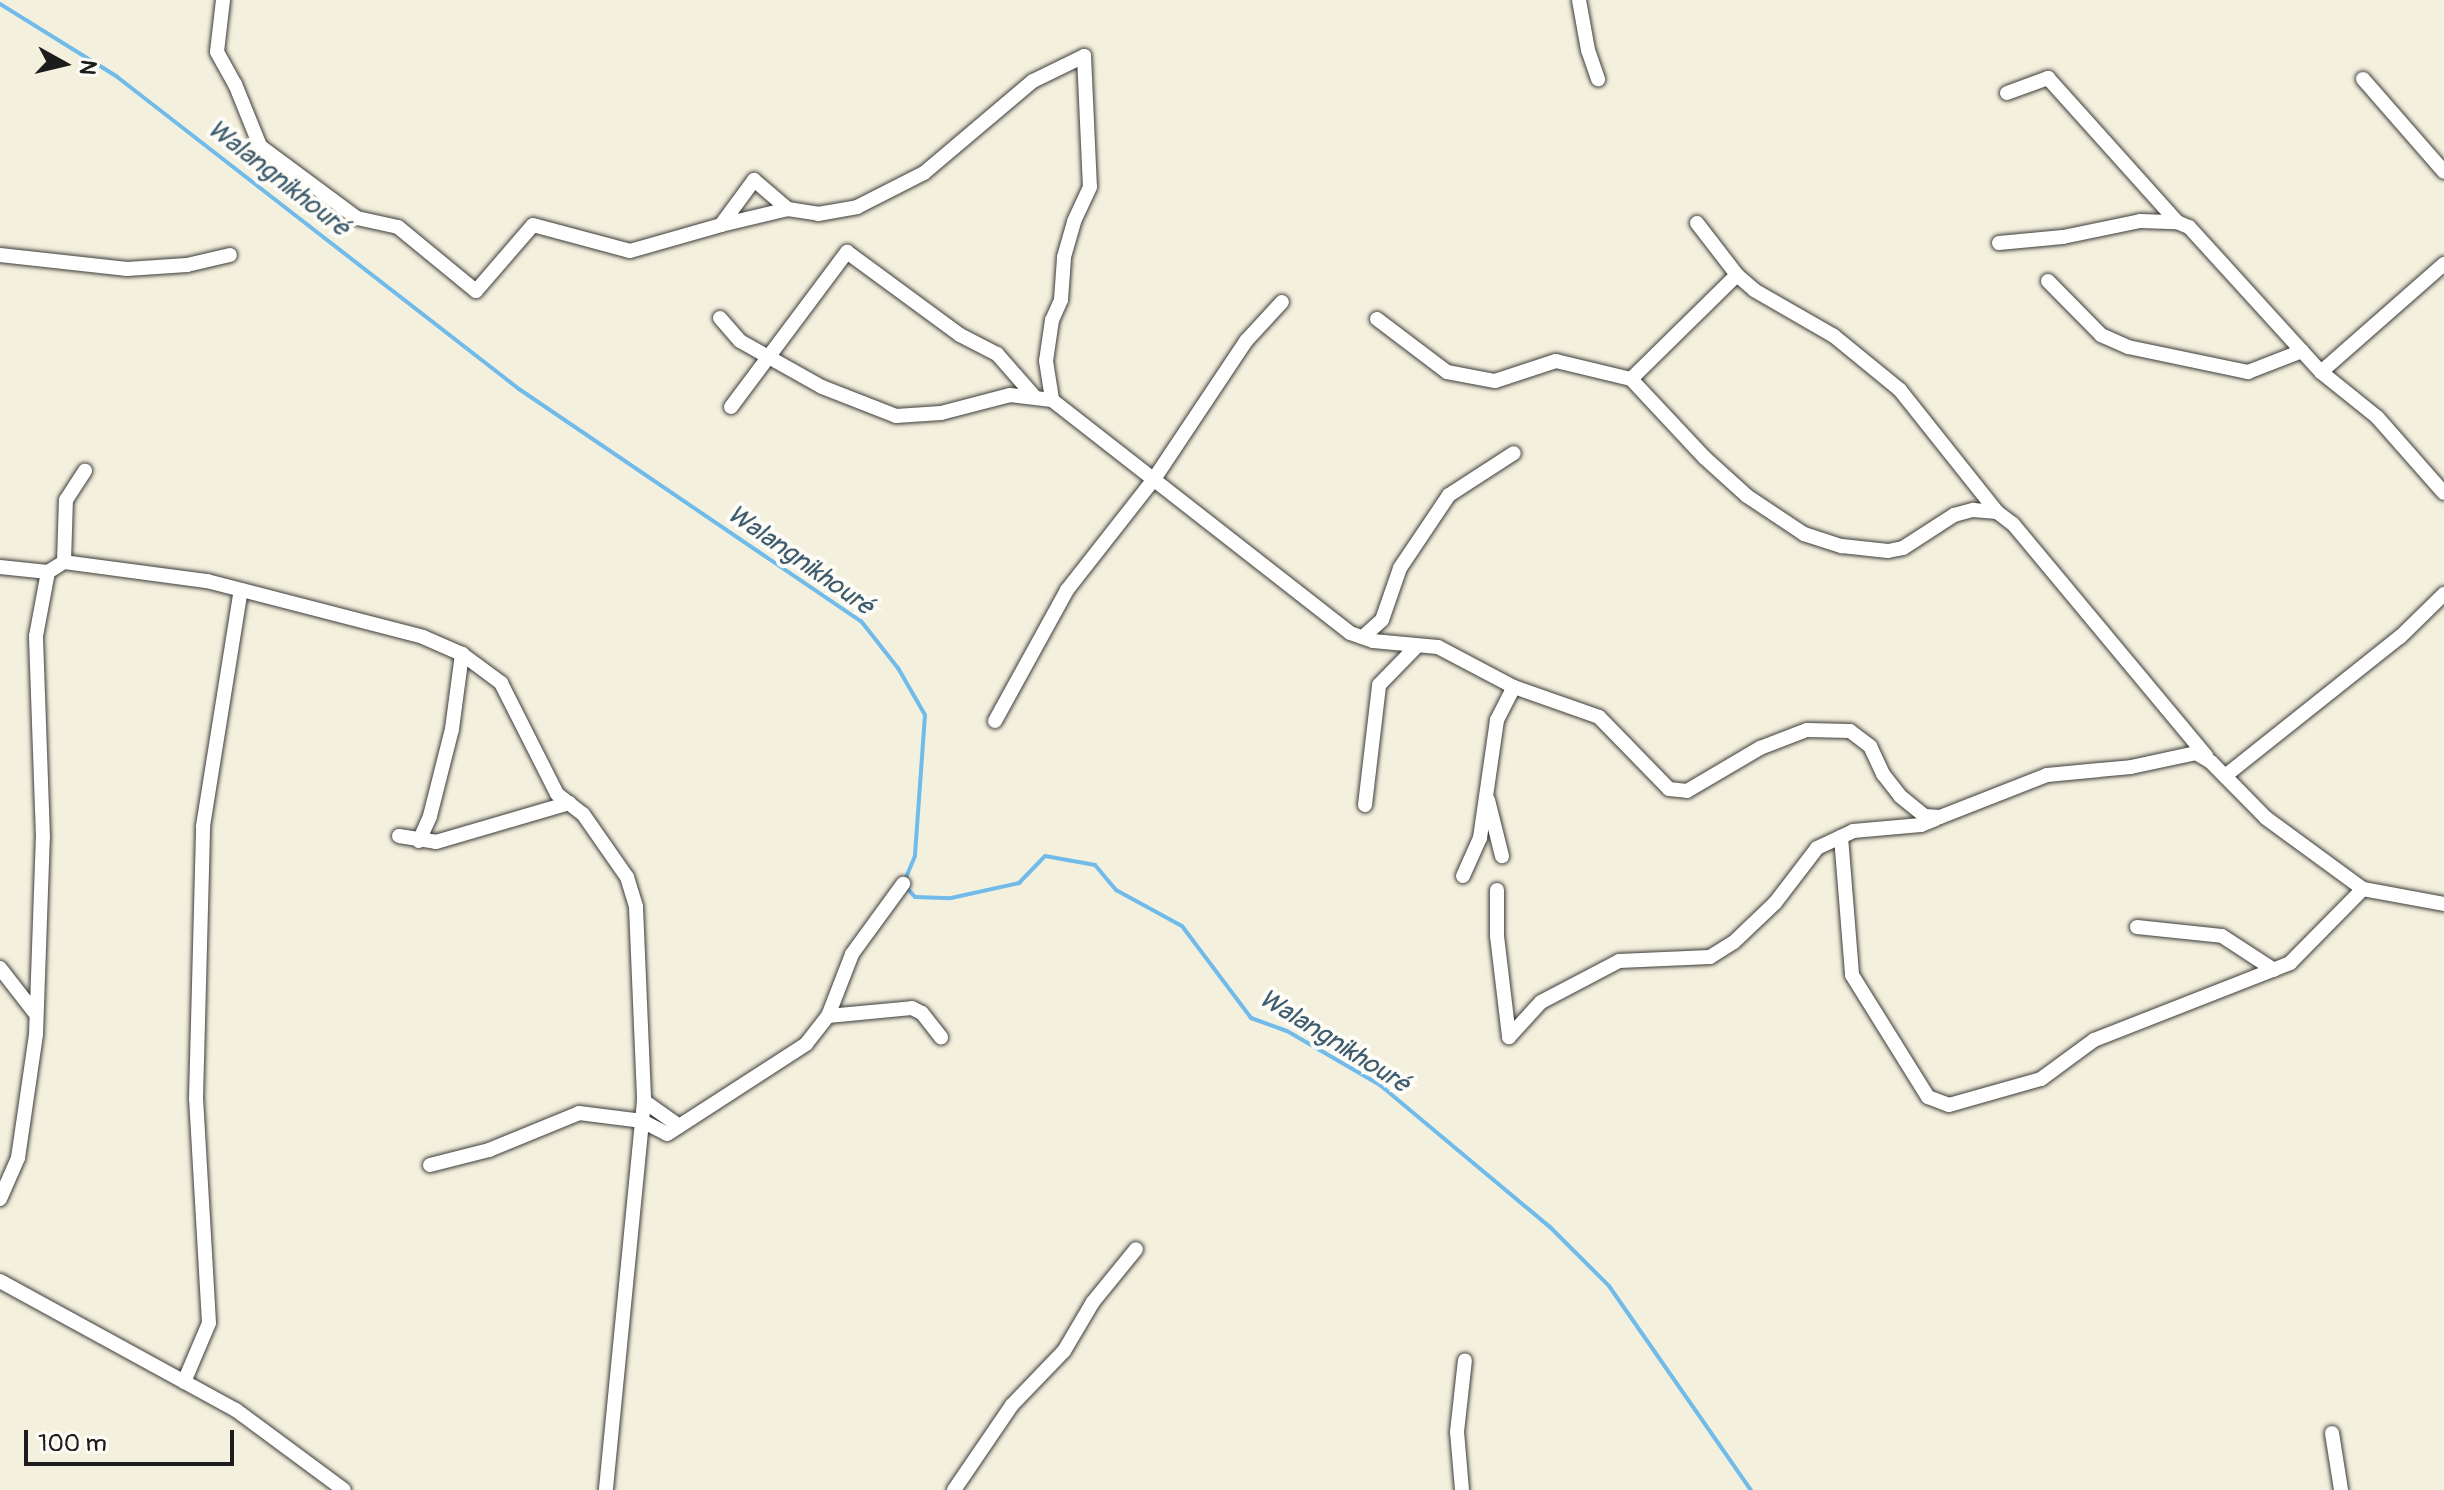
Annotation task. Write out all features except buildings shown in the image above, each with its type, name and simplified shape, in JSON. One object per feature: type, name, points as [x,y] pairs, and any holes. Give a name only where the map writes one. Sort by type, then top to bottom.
[{"type":"street","points":[[223,0],[217,52],[235,84],[260,146],[357,218],[398,227],[476,291],[533,225],[630,251],[788,209],[818,214],[857,207],[888,194],[924,173],[1033,81],[1084,56],[1090,187],[1074,222],[1064,258],[1061,300],[1052,320],[1046,361],[1052,400]]},
{"type":"street","points":[[1579,0],[1588,50],[1598,79]]},
{"type":"street","points":[[2007,93],[2048,78],[2177,222]]},
{"type":"street","points":[[2363,79],[2444,172]]},
{"type":"street","points":[[721,225],[754,180],[788,209]]},
{"type":"street","points":[[1999,243],[2063,237],[2140,221],[2177,222],[2189,227],[2321,372],[2377,417],[2444,493]]},
{"type":"street","points":[[1697,223],[1737,275],[1754,290],[1834,336],[1900,390],[1997,512],[2013,524],[2211,762],[2266,818],[2363,889],[2444,904]]},
{"type":"street","points":[[731,407],[766,355],[794,327],[847,252],[960,335],[997,354],[1033,395]]},
{"type":"street","points":[[0,255],[127,269],[187,265],[230,255]]},
{"type":"street","points":[[2321,372],[2444,264]]},
{"type":"street","points":[[1631,379],[1737,275]]},
{"type":"street","points":[[2048,281],[2101,335],[2128,347],[2248,372],[2302,351]]},
{"type":"street","points":[[995,721],[1067,590],[1154,479],[1246,341],[1282,302]]},
{"type":"street","points":[[720,318],[740,341],[822,387],[896,416],[941,413],[1010,395],[1033,395],[1052,400],[1350,633],[1416,647],[1438,647],[1514,687],[1599,717],[1669,789],[1687,791],[1760,748],[1807,730],[1850,731],[1870,746],[1883,774],[1900,796],[1925,816],[1940,817]]},
{"type":"street","points":[[1377,319],[1447,372],[1495,381],[1556,361],[1631,379],[1705,458],[1747,496],[1804,534],[1842,546],[1888,551],[1903,548],[1954,515],[1973,510],[1997,512]]},
{"type":"street","points":[[1363,637],[1382,620],[1400,568],[1449,495],[1514,453]]},
{"type":"street","points":[[64,562],[66,500],[85,471]]},
{"type":"street","points":[[0,567],[48,572],[64,562],[207,581],[423,637],[462,654],[501,683],[557,794],[583,814],[627,877],[636,907],[644,1101],[606,1490]]},
{"type":"street","points":[[0,1199],[18,1158],[36,1034],[43,838],[36,636],[48,572]]},
{"type":"street","points":[[184,1382],[209,1323],[205,1306],[196,1099],[203,826],[241,590]]},
{"type":"street","points":[[2225,776],[2400,637],[2444,594]]},
{"type":"street","points":[[1365,805],[1379,685],[1416,647]]},
{"type":"street","points":[[419,841],[430,816],[452,729],[462,654]]},
{"type":"street","points":[[1463,876],[1480,838],[1497,720],[1514,687]]},
{"type":"street","points":[[1497,890],[1497,936],[1509,1037],[1541,1002],[1619,961],[1710,957],[1734,942],[1775,903],[1817,848],[1853,831],[1921,825],[2047,775],[2131,767],[2196,753],[2211,762]]},
{"type":"street","points":[[1487,792],[1502,856]]},
{"type":"street","points":[[399,836],[436,842],[569,803]]},
{"type":"street","points":[[1841,837],[1852,975],[1928,1097],[1949,1105],[2041,1079],[2094,1040],[2290,963],[2363,889]]},
{"type":"street","points":[[430,1165],[489,1150],[579,1113],[642,1121],[667,1134],[806,1044],[828,1016],[852,954],[903,884]]},
{"type":"street","points":[[2137,927],[2222,936],[2274,970]]},
{"type":"street","points":[[0,968],[35,1013]]},
{"type":"street","points":[[828,1016],[912,1008],[922,1013],[941,1037]]},
{"type":"street","points":[[644,1101],[679,1126]]},
{"type":"street","points":[[954,1490],[1012,1405],[1064,1351],[1093,1302],[1136,1249]]},
{"type":"street","points":[[0,1281],[236,1410],[344,1490]]},
{"type":"street","points":[[1462,1490],[1457,1432],[1465,1360]]},
{"type":"street","points":[[2332,1433],[2341,1490]]},
{"type":"waterway","name":"Walangnikhouré","points":[[0,4],[116,76],[519,389],[861,621],[898,668],[925,715],[915,856],[905,880]]},
{"type":"waterway","name":"Walangnikhouré","points":[[906,887],[915,897],[951,898],[1019,883],[1045,856],[1095,865],[1116,890],[1182,926],[1251,1018],[1287,1031],[1380,1085],[1550,1227],[1609,1286],[1751,1490]]}]
